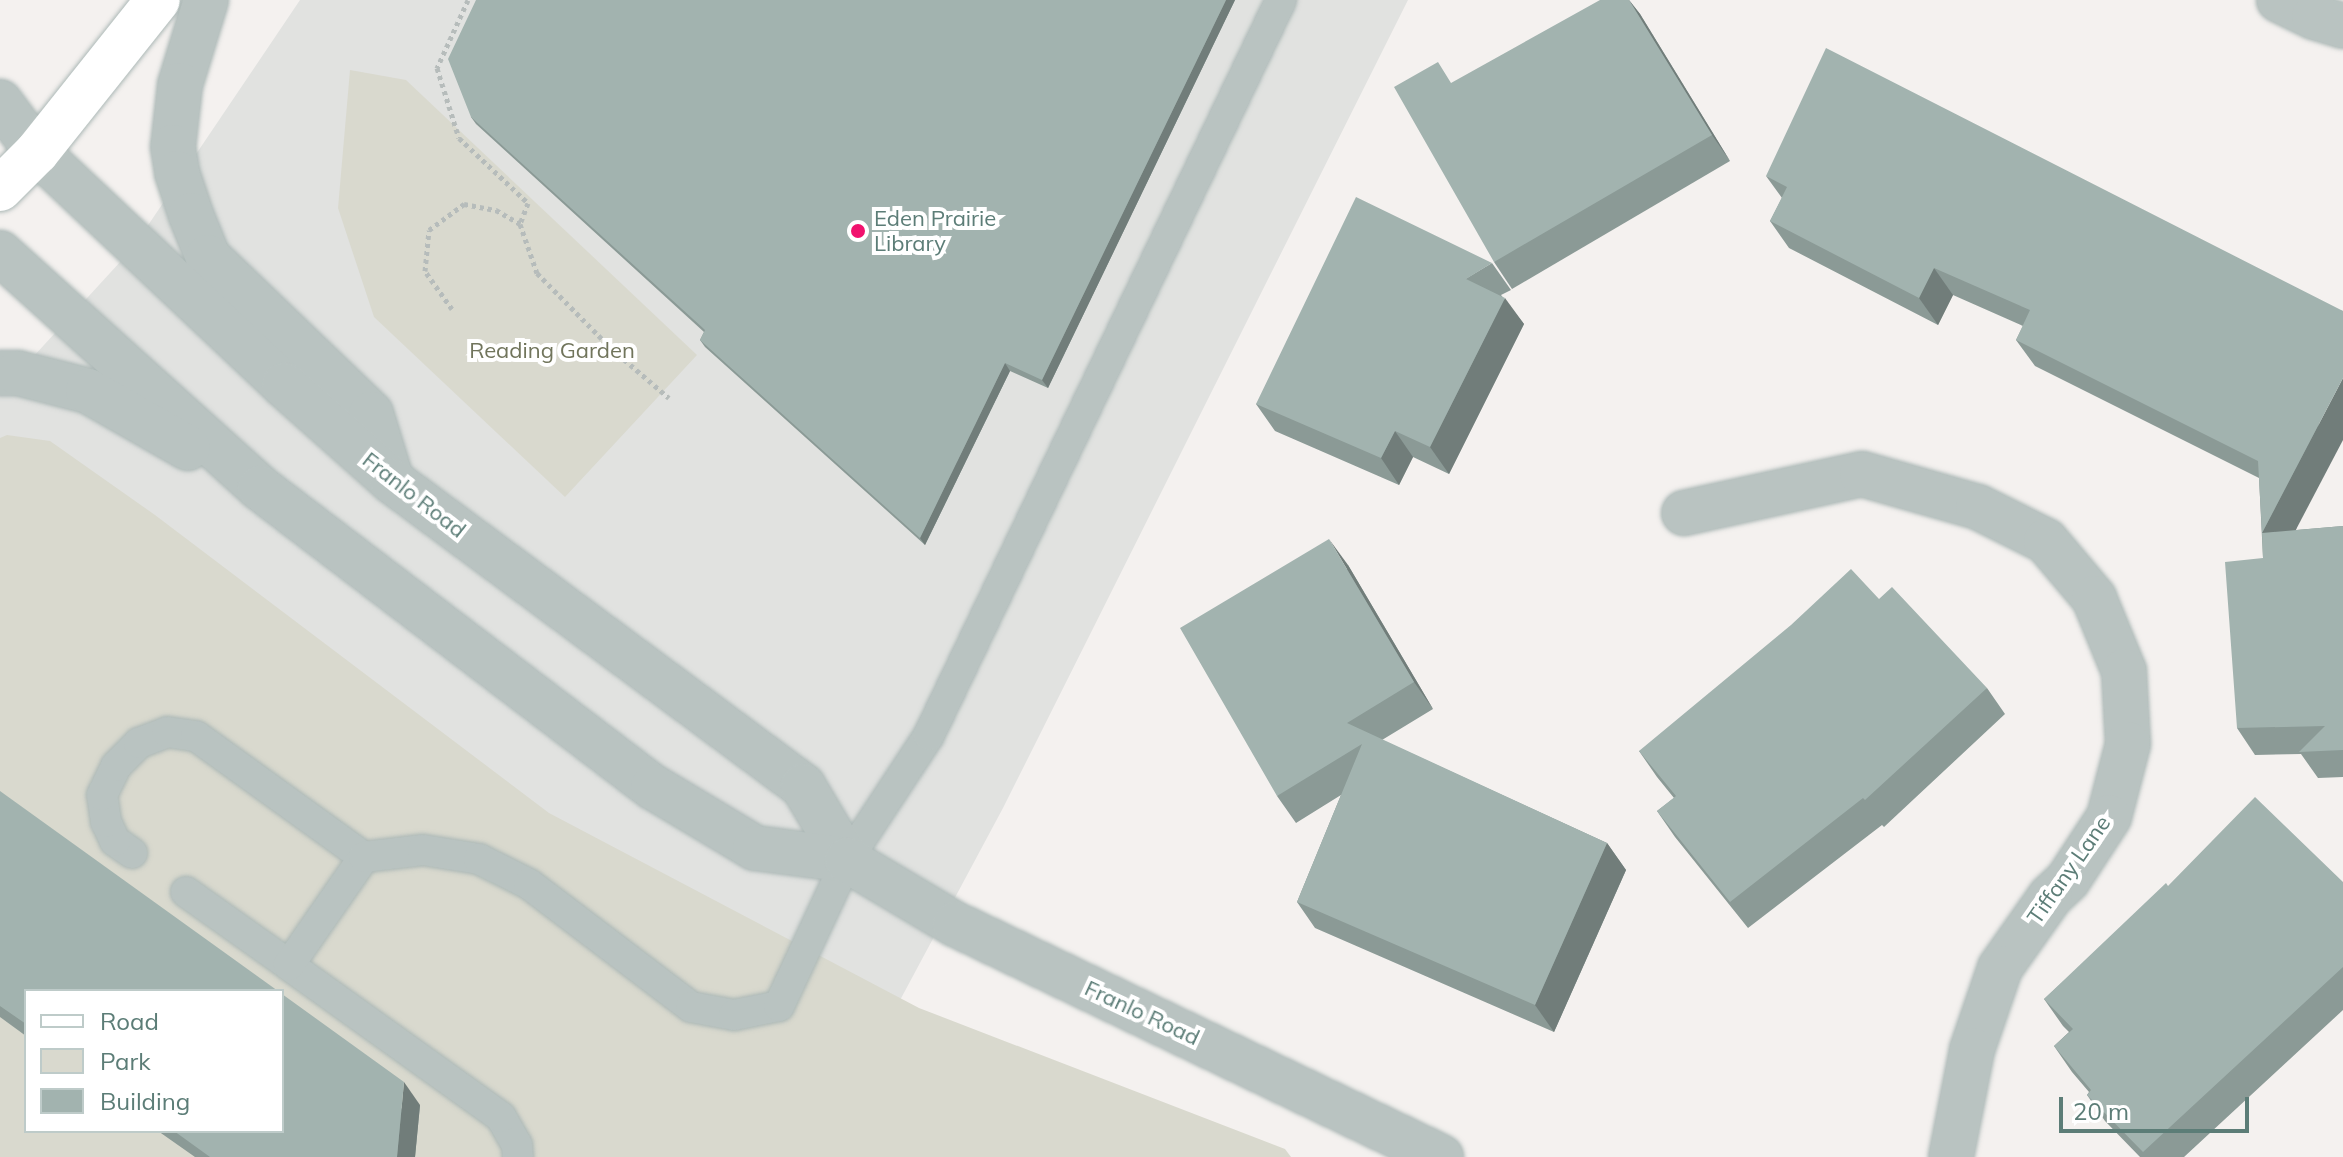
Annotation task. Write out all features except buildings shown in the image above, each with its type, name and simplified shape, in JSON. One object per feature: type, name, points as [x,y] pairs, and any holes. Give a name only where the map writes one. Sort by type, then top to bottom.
[{"type":"main road","points":[[0,189],[37,152],[158,0]]},
{"type":"street","points":[[206,0],[180,85],[173,147],[177,173],[191,215],[208,257],[371,414],[392,481]]},
{"type":"street","points":[[2279,0],[2314,17],[2343,26]]},
{"type":"street","name":"Franlo Road","points":[[0,102],[37,152],[284,385],[392,481],[803,786],[847,860]]},
{"type":"street","name":"Franlo Road","points":[[0,253],[260,488],[653,787],[755,848],[847,860],[955,924],[1441,1157]]},
{"type":"street","points":[[0,373],[18,373],[88,391],[260,488]]},
{"type":"street","name":"Tiffany Lane","points":[[1684,513],[1862,474],[1978,507],[2046,541],[2094,598],[2124,671],[2128,744],[2109,817],[2068,880],[2050,897],[2000,968],[1972,1050],[1951,1157]]},
{"type":"lane","points":[[132,853],[115,841],[106,822],[102,795],[116,766],[139,743],[167,732],[196,736],[364,857],[423,850],[479,859],[529,884],[691,1007],[734,1015],[779,1006],[847,860],[929,735],[1281,0]]},
{"type":"lane","points":[[289,965],[364,857]]},
{"type":"lane","points":[[186,892],[501,1117],[517,1145],[518,1157]]},
{"type":"path","points":[[468,0],[437,68],[459,138],[528,203],[520,224],[537,273],[612,349],[669,398]]},
{"type":"path","points":[[452,309],[425,271],[429,230],[464,204],[496,210],[520,224]]},
{"type":"shaded area","points":[[300,0],[1408,0],[1003,808],[816,1157],[0,1157],[0,393],[132,249]]},
{"type":"green space","name":"Reading Garden","points":[[350,70],[406,80],[697,355],[565,497],[374,317],[338,208]]},
{"type":"green space","points":[[7,435],[50,441],[155,515],[549,813],[919,1008],[1285,1149],[1291,1157],[0,1157],[0,438]]},
{"type":"place","name":"Eden Prairie Library","points":[[858,231]]}]
